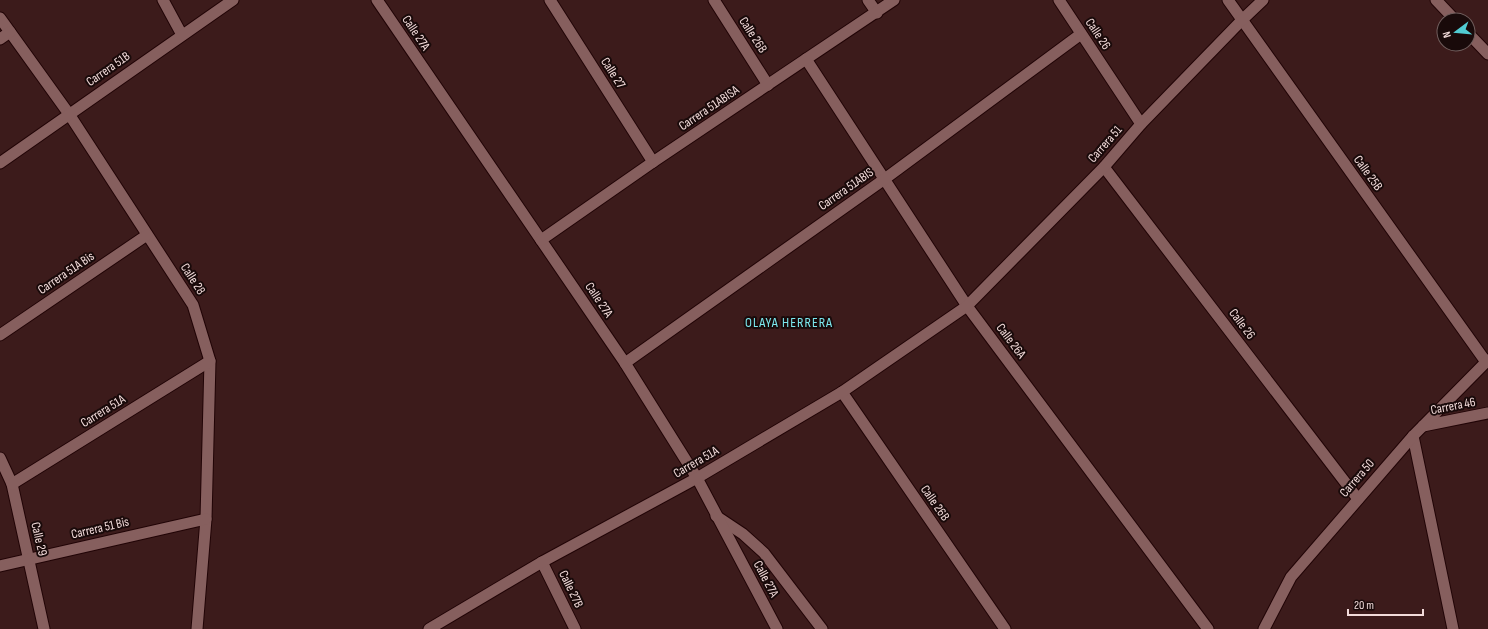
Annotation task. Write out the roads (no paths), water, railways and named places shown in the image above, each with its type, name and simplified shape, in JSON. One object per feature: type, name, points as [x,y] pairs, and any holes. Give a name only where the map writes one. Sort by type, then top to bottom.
[{"type":"street","points":[[163,0],[182,35]]},
{"type":"street","name":"Carrera 51B","points":[[0,163],[233,0]]},
{"type":"street","name":"Calle 27A","points":[[377,0],[624,363],[697,478],[777,629]]},
{"type":"street","name":"Calle 27","points":[[550,0],[653,162]]},
{"type":"street","name":"Calle 26B","points":[[714,0],[768,85]]},
{"type":"street","points":[[868,0],[877,13]]},
{"type":"street","name":"Carrera 51ABISA","points":[[541,240],[653,162],[877,13],[894,0]]},
{"type":"street","name":"Calle 26","points":[[1059,0],[1141,124]]},
{"type":"street","name":"Calle 25B","points":[[1228,0],[1487,361]]},
{"type":"street","name":"Carrera 51","points":[[967,306],[1104,167],[1141,124],[1263,0]]},
{"type":"street","points":[[1436,0],[1447,12]]},
{"type":"street","name":"Calle 28","points":[[0,18],[69,114],[194,305],[210,361],[206,519],[197,629]]},
{"type":"street","points":[[0,39],[10,32]]},
{"type":"street","name":"Carrera 51ABIS","points":[[624,363],[886,178],[1081,34]]},
{"type":"street","points":[[1476,41],[1488,54]]},
{"type":"street","name":"Calle 26A","points":[[806,60],[886,178],[967,306],[1208,629]]},
{"type":"street","name":"Calle 26","points":[[1104,167],[1358,498]]},
{"type":"street","name":"Carrera 51A Bis","points":[[0,335],[147,235]]},
{"type":"street","name":"Carrera 51A","points":[[430,629],[542,562],[697,478],[842,392],[967,306]]},
{"type":"street","name":"Carrera 51A","points":[[12,484],[210,361]]},
{"type":"street","name":"Carrera 50","points":[[1264,629],[1291,578],[1358,498],[1413,436],[1487,361]]},
{"type":"street","name":"Calle 26B","points":[[842,392],[1005,629]]},
{"type":"street","name":"Carrera 46","points":[[1423,426],[1488,413]]},
{"type":"street","points":[[1413,436],[1453,629]]},
{"type":"street","name":"Calle 29","points":[[0,458],[12,484],[30,558],[44,629]]},
{"type":"street","points":[[716,516],[743,534],[764,553],[822,629]]},
{"type":"street","name":"Carrera 51 Bis","points":[[0,566],[206,519]]},
{"type":"street","name":"Calle 27B","points":[[542,562],[575,629]]},
{"type":"district","name":"OLAYA HERRERA","points":[[789,322]]}]
